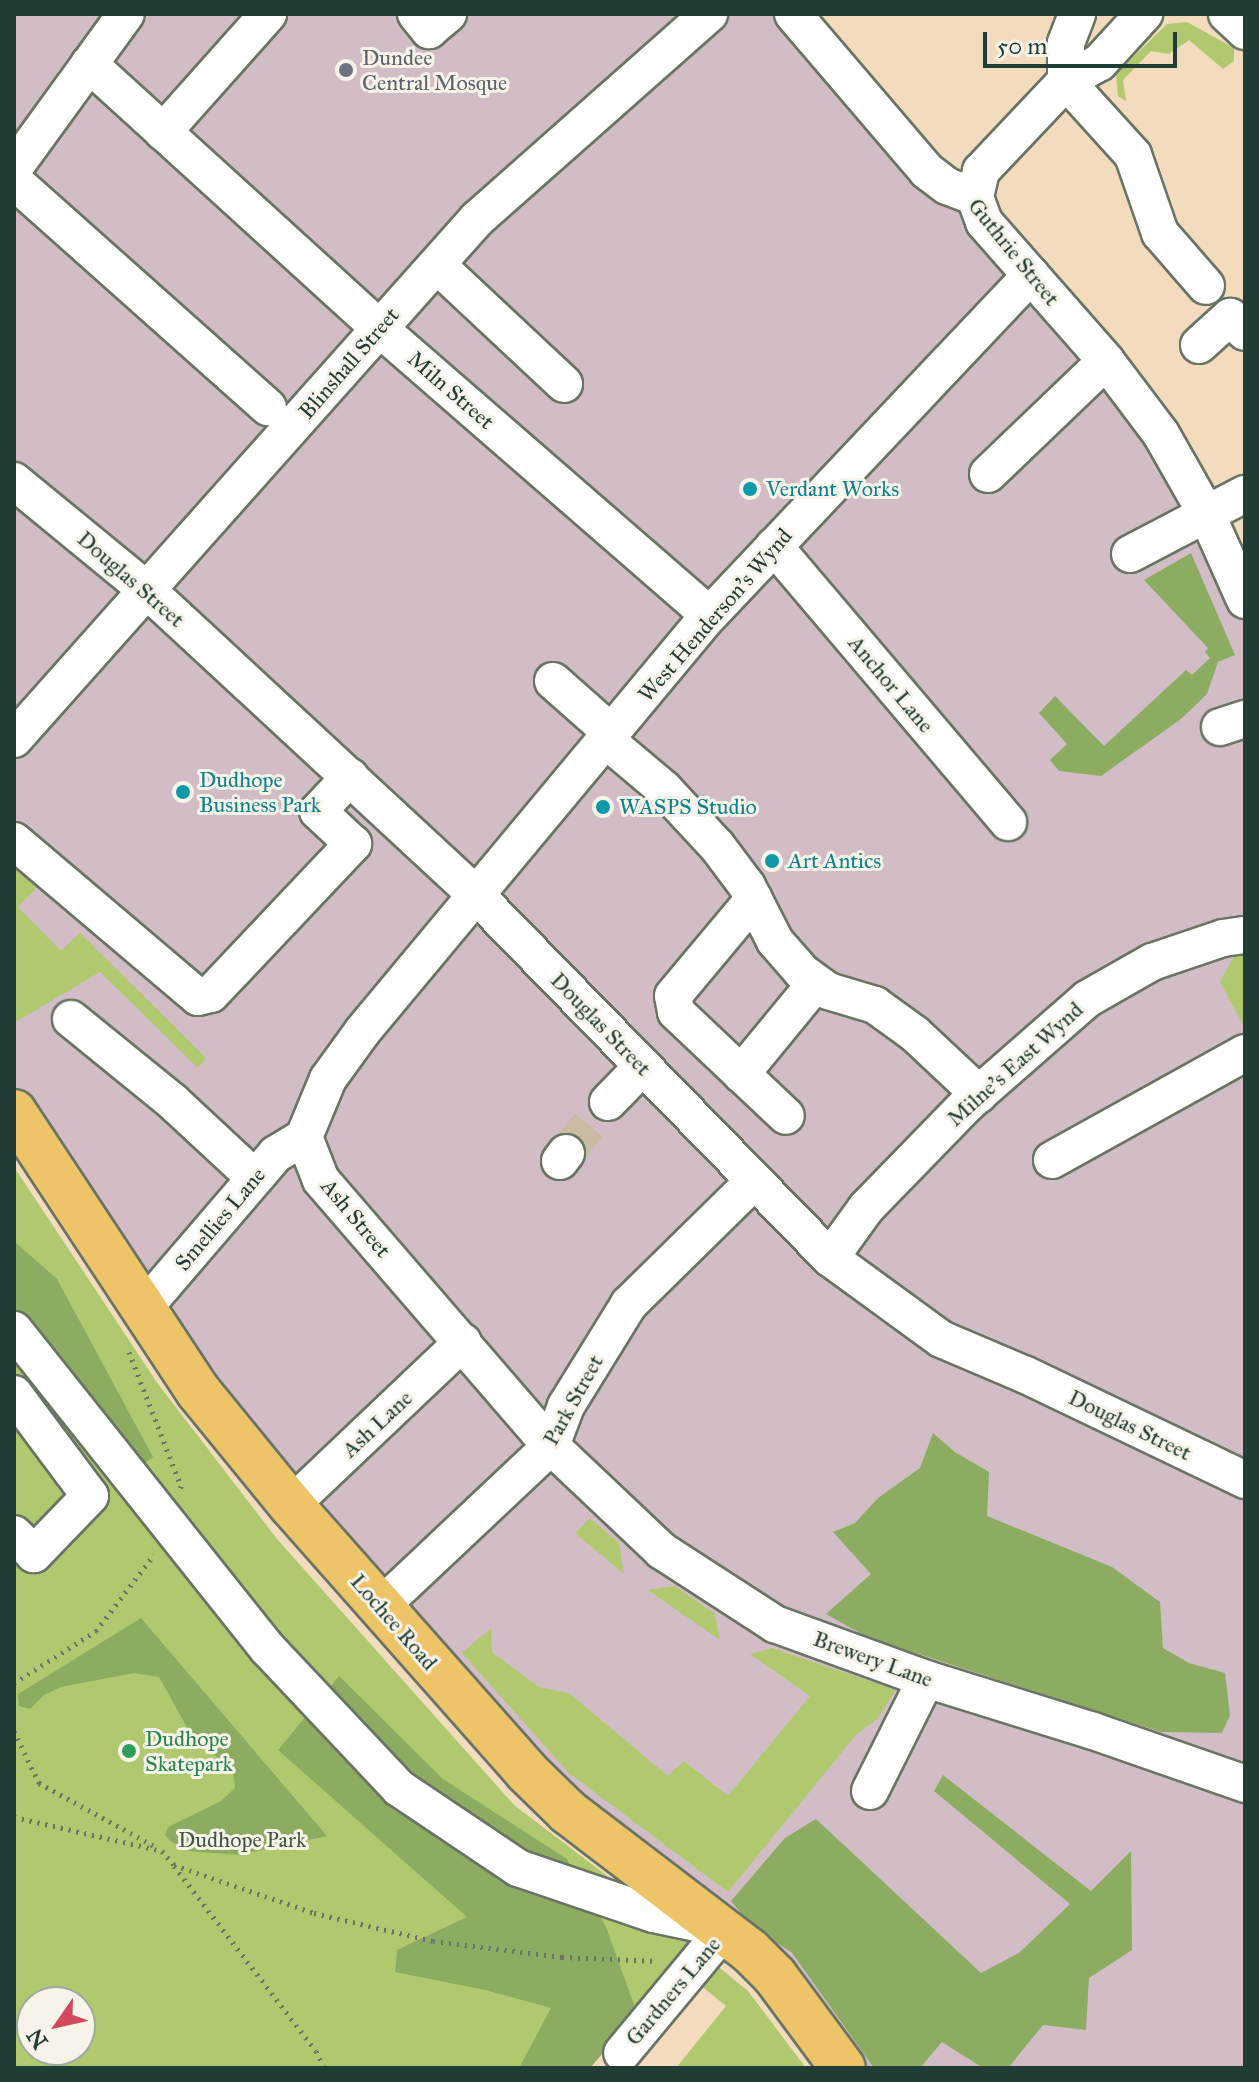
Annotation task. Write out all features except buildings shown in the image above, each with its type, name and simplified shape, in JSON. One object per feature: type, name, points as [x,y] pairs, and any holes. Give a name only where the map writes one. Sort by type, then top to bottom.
[{"type":"main road","name":"Lochee Road","points":[[14,1112],[143,1309],[230,1433],[291,1505],[510,1754],[568,1812],[725,1929],[775,1976],[841,2066]]},
{"type":"street","points":[[126,14],[14,170],[268,407]]},
{"type":"street","points":[[163,132],[268,14]]},
{"type":"street","points":[[416,14],[429,30],[448,14]]},
{"type":"street","name":"Blinshall Street","points":[[14,739],[477,219],[709,14]]},
{"type":"street","name":"Guthrie Street","points":[[793,14],[927,171],[947,186],[975,197],[984,222],[1106,361],[1161,434],[1207,515],[1245,600]]},
{"type":"street","points":[[1077,14],[1066,43],[1066,81],[1133,155],[1160,233],[1206,286]]},
{"type":"street","points":[[975,197],[981,171],[1066,81],[1099,63],[1144,14]]},
{"type":"street","points":[[1227,14],[1245,31]]},
{"type":"street","name":"Miln Street","points":[[89,64],[379,328],[709,615]]},
{"type":"street","points":[[437,265],[564,384]]},
{"type":"street","name":"West Henderson's Wynd","points":[[476,895],[709,615],[1031,275]]},
{"type":"street","points":[[1199,345],[1230,317],[1245,332]]},
{"type":"street","points":[[988,474],[1106,361]]},
{"type":"street","name":"Douglas Street","points":[[14,481],[148,591],[476,895],[830,1258],[941,1339],[1026,1375],[1245,1480]]},
{"type":"street","points":[[1130,554],[1245,494]]},
{"type":"street","name":"Anchor Lane","points":[[774,546],[1008,822]]},
{"type":"street","points":[[553,681],[664,789],[717,846],[754,899],[775,941],[815,984],[875,1005],[915,1034],[979,1094]]},
{"type":"street","points":[[14,841],[198,997],[211,994],[353,844],[318,811],[350,777]]},
{"type":"street","points":[[304,1137],[328,1079],[362,1032],[476,895]]},
{"type":"street","points":[[754,899],[673,996],[676,1012],[786,1116]]},
{"type":"street","name":"Milne's East Wynd","points":[[830,1258],[866,1208],[979,1094],[1087,999],[1152,962],[1223,938],[1245,935]]},
{"type":"street","points":[[741,1074],[815,984]]},
{"type":"street","points":[[71,1019],[172,1101],[255,1178]]},
{"type":"street","points":[[1052,1160],[1245,1053]]},
{"type":"street","points":[[608,1102],[642,1067]]},
{"type":"street","name":"Smellies Lane","points":[[143,1309],[276,1154],[304,1137]]},
{"type":"street","name":"Ash Street","points":[[304,1137],[321,1180],[551,1446]]},
{"type":"street","name":"Park Street","points":[[380,1607],[551,1446],[566,1406],[629,1304],[753,1182]]},
{"type":"street","points":[[14,1330],[268,1649],[399,1788],[518,1868],[653,1914],[725,1929]]},
{"type":"street","name":"Ash Lane","points":[[291,1505],[463,1342]]},
{"type":"street","points":[[14,1394],[90,1496],[34,1554],[14,1534]]},
{"type":"street","name":"Brewery Lane","points":[[551,1446],[662,1551],[775,1624],[926,1679],[1093,1731],[1245,1784]]},
{"type":"street","points":[[870,1791],[926,1679]]},
{"type":"street","name":"Gardners Lane","points":[[622,2053],[725,1929]]},
{"type":"path","points":[[14,1731],[39,1783],[162,1851],[316,2051],[324,2068]]},
{"type":"path","points":[[14,1817],[162,1851]]},
{"type":"path","points":[[174,1865],[314,1913],[433,1941],[562,1957],[667,1961]]},
{"type":"shaded area","points":[[14,14],[793,14],[1106,361],[1245,600],[1245,2068],[854,2068],[601,1824],[294,1491],[14,1091]]},
{"type":"green space","points":[[1187,22],[1234,48],[1234,61],[1223,69],[1189,40],[1169,54],[1151,51],[1123,80],[1126,101],[1118,96],[1116,74],[1167,24]]},
{"type":"green space","points":[[1191,553],[1235,655],[1218,662],[1207,694],[1181,719],[1101,776],[1059,771],[1050,760],[1067,744],[1039,713],[1055,696],[1104,746],[1186,670],[1192,675],[1210,658],[1205,652],[1208,648],[1144,580]]},
{"type":"green space","points":[[14,857],[41,883],[18,907],[61,951],[80,933],[206,1058],[198,1068],[100,972],[14,1023]]},
{"type":"green space","points":[[1236,953],[1245,954],[1245,1028],[1220,982]]},
{"type":"green space","name":"Dudhope Park","points":[[14,1167],[158,1384],[277,1539],[514,1805],[693,1941],[688,1953],[590,2068],[14,2068]]},
{"type":"green space","points":[[14,1241],[57,1279],[153,1457],[131,1473],[14,1319]]},
{"type":"green space","points":[[933,1433],[955,1452],[989,1472],[987,1516],[1112,1567],[1160,1602],[1163,1648],[1189,1663],[1225,1673],[1230,1715],[1222,1733],[1161,1732],[869,1638],[826,1614],[871,1574],[833,1532],[855,1523],[878,1498],[920,1468]]},
{"type":"green space","points":[[590,1518],[619,1543],[624,1574],[575,1533]]},
{"type":"green space","points":[[675,1586],[715,1614],[720,1640],[648,1590]]},
{"type":"green space","points":[[141,1618],[327,1836],[239,1855],[189,1851],[170,1841],[165,1835],[168,1827],[221,1801],[235,1788],[233,1772],[189,1731],[159,1677],[134,1673],[61,1687],[44,1695],[30,1709],[19,1706],[18,1694]]},
{"type":"green space","points":[[491,1628],[492,1652],[539,1687],[569,1693],[668,1776],[684,1761],[728,1796],[810,1696],[750,1654],[772,1648],[896,1690],[877,1719],[856,1735],[728,1892],[569,1773],[462,1653]]},
{"type":"green space","points":[[339,1676],[443,1779],[567,1859],[606,1927],[637,2013],[590,2068],[519,2068],[551,2008],[485,1990],[395,1972],[397,1950],[467,1917],[278,1750]]},
{"type":"green space","points":[[943,1775],[1091,1891],[1131,1851],[1132,1950],[1089,1978],[1086,2030],[1043,2025],[1008,2068],[983,2068],[942,2042],[920,2068],[874,2068],[792,1953],[751,1925],[731,1901],[785,1838],[816,1819],[981,1973],[1019,1953],[1070,1904],[934,1791]]},
{"type":"green space","points":[[715,1964],[748,1991],[806,2068],[676,2068],[726,2006],[700,1985]]},
{"type":"tunnel","points":[[566,1153],[608,1102]]},
{"type":"place","name":"Dundee Central Mosque","points":[[346,70]]},
{"type":"place","name":"Verdant Works","points":[[750,489]]},
{"type":"place","name":"Dudhope Business Park","points":[[183,792]]},
{"type":"place","name":"WASPS Studio","points":[[603,807]]},
{"type":"place","name":"Art Antics","points":[[772,861]]},
{"type":"place","name":"Dudhope Skatepark","points":[[129,1751]]}]
